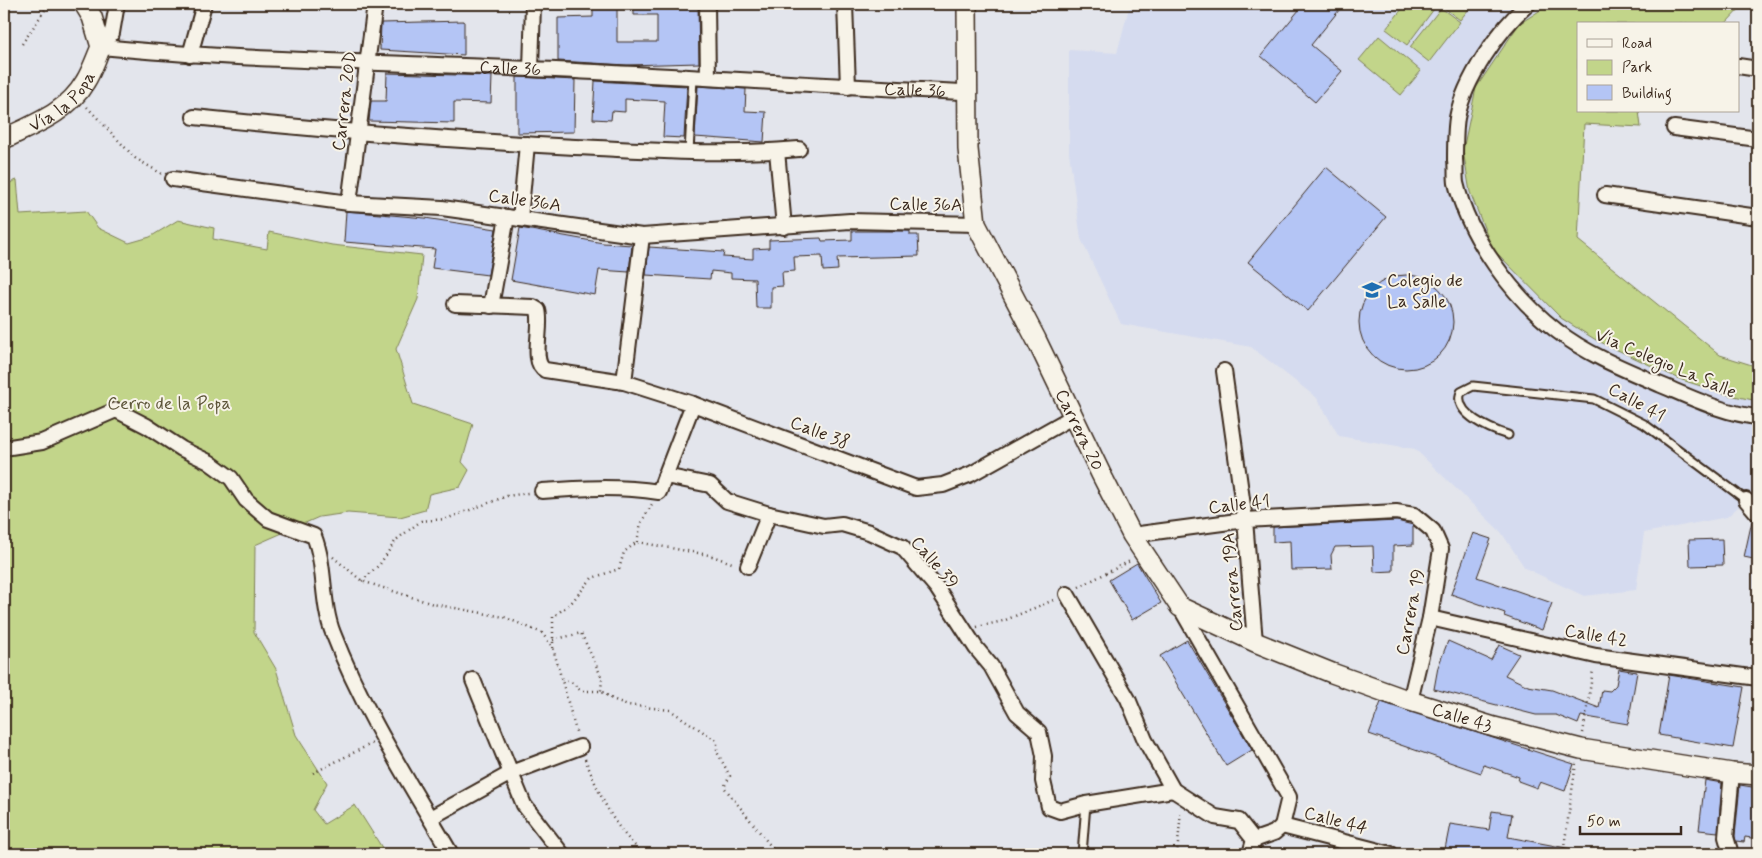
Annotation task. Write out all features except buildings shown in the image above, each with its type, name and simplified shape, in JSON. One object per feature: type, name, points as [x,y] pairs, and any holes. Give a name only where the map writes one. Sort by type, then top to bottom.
[{"type":"street","points":[[84,4],[92,17],[101,47]]},
{"type":"street","points":[[101,47],[112,33],[117,4]]},
{"type":"street","points":[[190,55],[204,4]]},
{"type":"street","name":"Carrera 20D","points":[[349,203],[375,4]]},
{"type":"street","points":[[531,69],[533,4]]},
{"type":"street","points":[[706,4],[708,78]]},
{"type":"street","points":[[845,4],[848,87]]},
{"type":"street","name":"Carrera 20","points":[[967,4],[966,92],[968,149],[976,224],[1074,416],[1100,474],[1132,535],[1180,607],[1289,796],[1282,826]]},
{"type":"street","name":"Vía Colegio La Salle","points":[[1528,4],[1494,41],[1474,74],[1457,118],[1456,181],[1466,214],[1489,256],[1512,287],[1557,331],[1591,353],[1683,394],[1727,410],[1758,417]]},
{"type":"street","name":"Calle 36","points":[[101,47],[190,55],[367,64],[531,69],[966,92]]},
{"type":"street","name":"Vía la Popa","points":[[4,139],[54,115],[70,101],[85,82],[101,47]]},
{"type":"street","points":[[1740,66],[1758,69]]},
{"type":"street","points":[[194,117],[358,134],[527,144],[690,152],[799,149]]},
{"type":"street","points":[[1674,128],[1758,140]]},
{"type":"street","points":[[455,304],[491,306],[514,218],[527,144]]},
{"type":"street","points":[[776,151],[784,227]]},
{"type":"street","name":"Calle 36A","points":[[173,178],[349,203],[442,208],[642,236],[850,221],[976,224]]},
{"type":"street","points":[[1606,195],[1758,217]]},
{"type":"street","points":[[624,382],[642,236]]},
{"type":"street","name":"Calle 38","points":[[491,306],[533,307],[538,310],[540,318],[537,360],[540,367],[624,382],[693,404],[916,488],[943,485],[972,474],[1074,416]]},
{"type":"street","name":"Carrera 19A","points":[[1224,371],[1245,520],[1255,642]]},
{"type":"street","points":[[542,491],[584,488],[634,488],[659,492],[693,404]]},
{"type":"street","points":[[4,448],[42,442],[116,410],[147,426],[182,450],[209,462],[231,478],[246,500],[268,518],[314,536],[332,630],[351,677],[383,738],[451,854]]},
{"type":"street","points":[[665,476],[710,486],[727,501],[769,514],[748,566]]},
{"type":"street","name":"Calle 41","points":[[1746,500],[1758,514]]},
{"type":"street","name":"Calle 41","points":[[1132,535],[1245,520],[1396,512],[1414,515],[1433,531]]},
{"type":"street","name":"Calle 39","points":[[769,514],[824,526],[842,524],[869,532],[902,547],[937,588],[976,648],[991,666],[1017,713],[1038,732],[1044,756],[1043,781],[1049,807],[1060,810],[1086,804],[1177,794]]},
{"type":"street","name":"Carrera 19","points":[[1410,701],[1430,618],[1441,549],[1433,531]]},
{"type":"street","points":[[1067,594],[1128,699],[1146,740],[1177,794],[1216,817],[1238,821],[1254,840],[1250,854]]},
{"type":"street","name":"Calle 43","points":[[1180,607],[1255,642],[1332,673],[1410,701],[1494,727],[1580,749],[1732,773],[1758,775]]},
{"type":"street","name":"Calle 42","points":[[1430,618],[1596,656],[1758,678]]},
{"type":"street","points":[[473,680],[524,805],[562,854]]},
{"type":"street","points":[[430,818],[511,773],[580,747]]},
{"type":"street","points":[[1731,854],[1726,837],[1732,773]]},
{"type":"street","name":"Calle 44","points":[[1254,840],[1274,833],[1282,826],[1391,854]]},
{"type":"lane","points":[[690,152],[693,78]]},
{"type":"lane","name":"Calle 41","points":[[1508,435],[1476,421],[1461,406],[1459,399],[1461,392],[1472,386],[1594,399],[1644,424],[1746,500]]},
{"type":"lane","points":[[1082,854],[1086,804]]},
{"type":"path","points":[[22,44],[49,4]]},
{"type":"path","points":[[93,115],[135,158],[155,171],[173,178]]},
{"type":"path","points":[[362,581],[380,564],[396,540],[421,521],[446,519],[508,496],[542,491]]},
{"type":"path","points":[[644,854],[635,846],[605,808],[580,747],[553,648],[553,617],[571,603],[592,578],[619,569],[624,552],[637,542],[641,523],[659,492]]},
{"type":"path","points":[[637,542],[709,554],[742,566],[748,566]]},
{"type":"path","points":[[317,544],[362,581],[433,604],[504,617],[542,633],[553,648]]},
{"type":"path","points":[[553,640],[581,633],[602,678],[601,691]]},
{"type":"path","points":[[1563,854],[1596,656]]},
{"type":"path","points":[[561,678],[573,683],[581,691],[601,691],[612,699],[628,704],[670,710],[717,741],[717,752],[730,776],[724,787],[777,854]]},
{"type":"path","points":[[313,773],[383,738]]},
{"type":"path","points":[[1177,794],[1180,843],[1177,854]]},
{"type":"shaded area","name":"Colegio de La Salle","points":[[1130,4],[1744,4],[1727,22],[1577,22],[1577,112],[1639,112],[1641,127],[1584,124],[1578,240],[1720,355],[1758,367],[1758,489],[1727,517],[1644,533],[1636,590],[1584,596],[1525,568],[1501,532],[1415,449],[1339,436],[1317,398],[1251,347],[1121,324],[1081,239],[1069,152],[1069,50],[1117,53]]},
{"type":"green space","points":[[1406,4],[1437,5],[1407,45],[1386,29]]},
{"type":"green space","points":[[1439,4],[1473,4],[1460,20]]},
{"type":"green space","points":[[1550,4],[1744,4],[1727,22],[1577,22],[1577,112],[1639,112],[1641,127],[1584,124],[1578,240],[1720,355],[1758,367],[1758,401],[1729,395],[1682,380],[1596,340],[1561,318],[1492,248],[1470,192],[1463,150],[1476,88],[1519,24]]},
{"type":"green space","points":[[1441,8],[1460,22],[1429,62],[1410,47]]},
{"type":"green space","points":[[1379,36],[1421,71],[1401,95],[1359,60]]},
{"type":"green space","name":"Cerro de la Popa","points":[[17,180],[20,215],[86,211],[98,228],[129,243],[150,237],[178,220],[214,228],[213,239],[267,249],[269,232],[332,245],[422,255],[418,299],[396,349],[413,404],[473,424],[462,462],[469,470],[460,487],[429,494],[425,510],[400,517],[348,513],[319,517],[255,545],[254,632],[276,669],[296,735],[327,783],[313,810],[324,824],[355,805],[386,854],[4,854],[4,185]]},
{"type":"place","name":"Colegio de La Salle","points":[[1372,290]]}]
